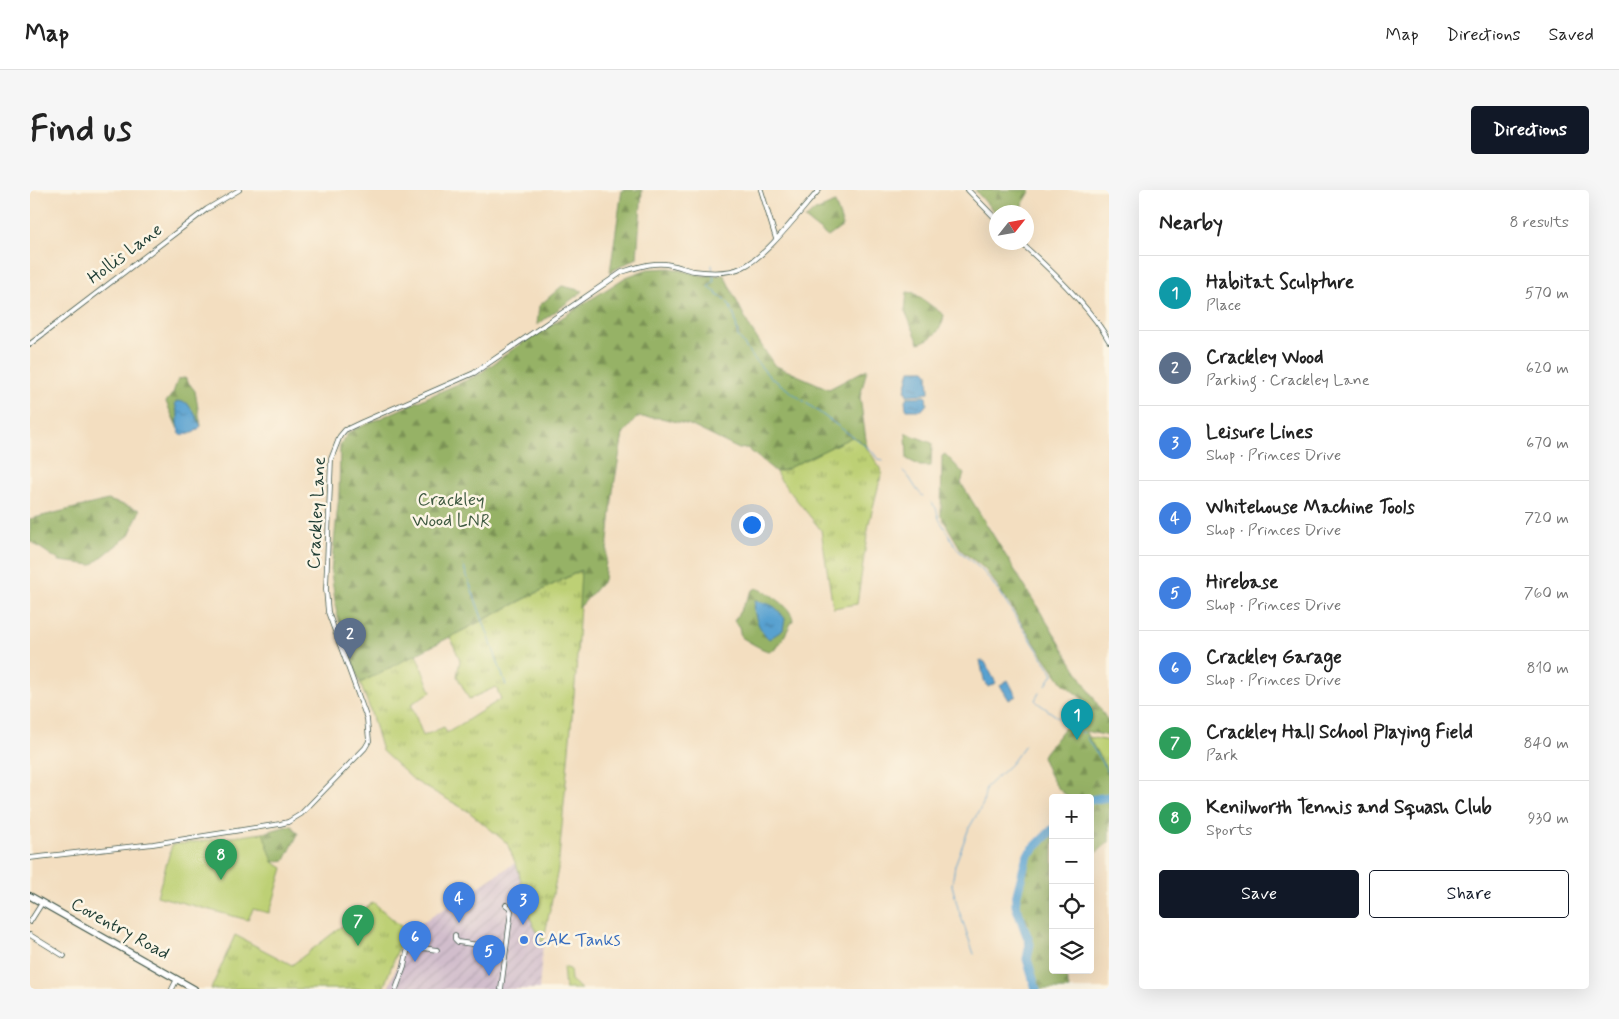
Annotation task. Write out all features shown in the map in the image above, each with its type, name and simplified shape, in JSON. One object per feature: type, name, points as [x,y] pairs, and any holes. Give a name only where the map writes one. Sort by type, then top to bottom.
[{"type":"main road","name":"Coventry Road","points":[[30,896],[194,989]]},
{"type":"street","name":"Hollis Lane","points":[[30,344],[207,210],[239,190]]},
{"type":"street","points":[[761,190],[776,239]]},
{"type":"street","name":"Crackley Lane","points":[[30,858],[153,844],[280,824],[288,822],[300,814],[365,748],[369,741],[367,719],[328,612],[326,589],[331,459],[340,436],[345,430],[362,422],[474,373],[617,274],[645,265],[670,264],[692,271],[714,273],[743,268],[776,239],[819,190]]},
{"type":"street","points":[[968,190],[989,212]]},
{"type":"street","points":[[1028,250],[1084,307],[1109,341]]},
{"type":"street","points":[[30,922],[42,903]]},
{"type":"street","points":[[501,989],[511,911],[506,905]]},
{"type":"street","points":[[455,934],[455,939],[458,942],[506,950]]},
{"type":"street","points":[[30,935],[64,956]]},
{"type":"street","points":[[396,989],[404,967],[407,950],[414,946],[438,950]]},
{"type":"street","points":[[172,989],[177,979]]},
{"type":"shaded area","points":[[515,863],[530,918],[543,944],[539,989],[388,989],[408,932]]},
{"type":"green space","points":[[622,190],[642,190],[637,258],[610,272]]},
{"type":"green space","points":[[975,190],[1031,190],[1022,205],[989,206]]},
{"type":"green space","points":[[835,203],[843,226],[828,237],[805,219],[813,212]]},
{"type":"green space","name":"Crackley Wood LNR","points":[[671,268],[704,276],[724,275],[749,326],[774,365],[829,389],[867,369],[860,397],[867,447],[858,439],[852,437],[784,470],[776,472],[747,448],[739,449],[690,425],[661,418],[637,417],[623,434],[613,491],[604,580],[579,608],[581,570],[360,683],[337,615],[331,572],[339,495],[340,445],[349,432],[478,375],[516,347],[626,277],[648,269]]},
{"type":"green space","points":[[562,286],[583,291],[537,325],[539,306]]},
{"type":"green space","points":[[907,292],[914,293],[944,315],[936,333],[929,339],[919,343],[905,311]]},
{"type":"green space","points":[[185,378],[195,391],[201,426],[195,414],[176,410],[178,429],[166,402],[173,393],[178,379]]},
{"type":"green space","points":[[906,433],[932,443],[931,466],[920,466],[907,459]]},
{"type":"green space","points":[[852,437],[866,447],[882,472],[869,523],[857,604],[833,608],[821,530],[776,472],[784,470]]},
{"type":"green space","points":[[945,454],[964,474],[961,483],[1109,723],[1109,736],[1085,731],[1109,774],[1109,842],[1094,855],[1094,794],[1064,794],[1052,780],[1042,756],[1086,702],[1063,683],[994,581],[984,568],[962,551],[941,516],[942,456]]},
{"type":"green space","points":[[108,500],[140,510],[129,535],[92,565],[60,561],[30,541],[30,519]]},
{"type":"green space","points":[[582,570],[576,673],[558,869],[543,944],[530,918],[518,869],[507,843],[468,811],[415,781],[382,751],[360,683],[416,654],[431,692],[411,704],[423,736],[444,727],[447,733],[501,699],[496,687],[469,699],[457,676],[460,660],[450,637]]},
{"type":"green space","points":[[756,588],[766,592],[784,605],[792,615],[793,620],[782,641],[773,650],[762,649],[741,637],[739,627],[734,621],[752,591]]},
{"type":"green space","points":[[1088,737],[1109,741],[1109,774]]},
{"type":"green space","points":[[291,825],[298,834],[285,860],[273,862],[263,833]]},
{"type":"green space","points":[[263,833],[273,862],[283,868],[269,913],[253,909],[248,920],[157,896],[172,845]]},
{"type":"green space","points":[[1049,833],[1049,974],[1066,974],[1069,989],[1036,989],[1027,959],[1030,944],[1016,906],[1016,898],[1029,854]]},
{"type":"green space","points":[[373,902],[405,930],[383,989],[211,989],[235,935],[292,965]]},
{"type":"green space","points":[[563,967],[570,969],[571,980],[581,989],[565,989]]},
{"type":"water","points":[[910,370],[925,370],[928,373],[929,392],[907,395],[905,390]]},
{"type":"water","points":[[926,396],[927,404],[922,410],[907,410],[905,400],[907,397]]},
{"type":"water","points":[[178,401],[187,403],[201,426],[186,435],[180,434],[178,429],[178,415],[175,403]]},
{"type":"water","points":[[755,601],[773,606],[785,619],[783,630],[769,639],[757,622]]},
{"type":"water","points":[[980,660],[985,662],[996,683],[988,687],[984,680]]},
{"type":"water","points":[[1008,680],[1016,696],[1009,700],[1000,685]]},
{"type":"waterway","points":[[712,265],[714,282],[708,287],[729,304],[735,318],[738,336],[769,376],[871,450],[877,458],[883,461]]},
{"type":"waterway","points":[[903,471],[923,496]]},
{"type":"waterway","points":[[931,502],[958,550],[982,570],[992,582],[1051,670],[1053,674],[1046,685]]},
{"type":"waterway","points":[[463,565],[506,685]]},
{"type":"waterway","points":[[1039,693],[1035,700],[1038,703],[1074,729],[1084,733]]},
{"type":"waterway","points":[[1086,737],[1109,774]]},
{"type":"waterway","points":[[974,954],[952,885],[955,865],[969,828],[983,804],[986,787],[1011,764],[1025,745]]},
{"type":"waterway","points":[[1094,799],[1109,797]]},
{"type":"waterway","points":[[1036,989],[1027,959],[1030,944],[1016,906],[1016,898],[1029,853],[1049,833]]},
{"type":"place","name":"Crackley Wood","points":[[350,659]]},
{"type":"place","name":"Habitat Sculpture","points":[[1077,740]]},
{"type":"place","name":"Kenilworth Tennis and Squash Club","points":[[221,880]]},
{"type":"place","name":"Whitehouse Machine Tools","points":[[459,923]]},
{"type":"place","name":"Leisure Lines","points":[[523,925]]},
{"type":"place","name":"CAK Tanks","points":[[524,940]]},
{"type":"place","name":"Crackley Hall School Playing Field","points":[[358,946]]},
{"type":"place","name":"Crackley Garage","points":[[415,962]]},
{"type":"place","name":"Hirebase","points":[[489,976]]}]
